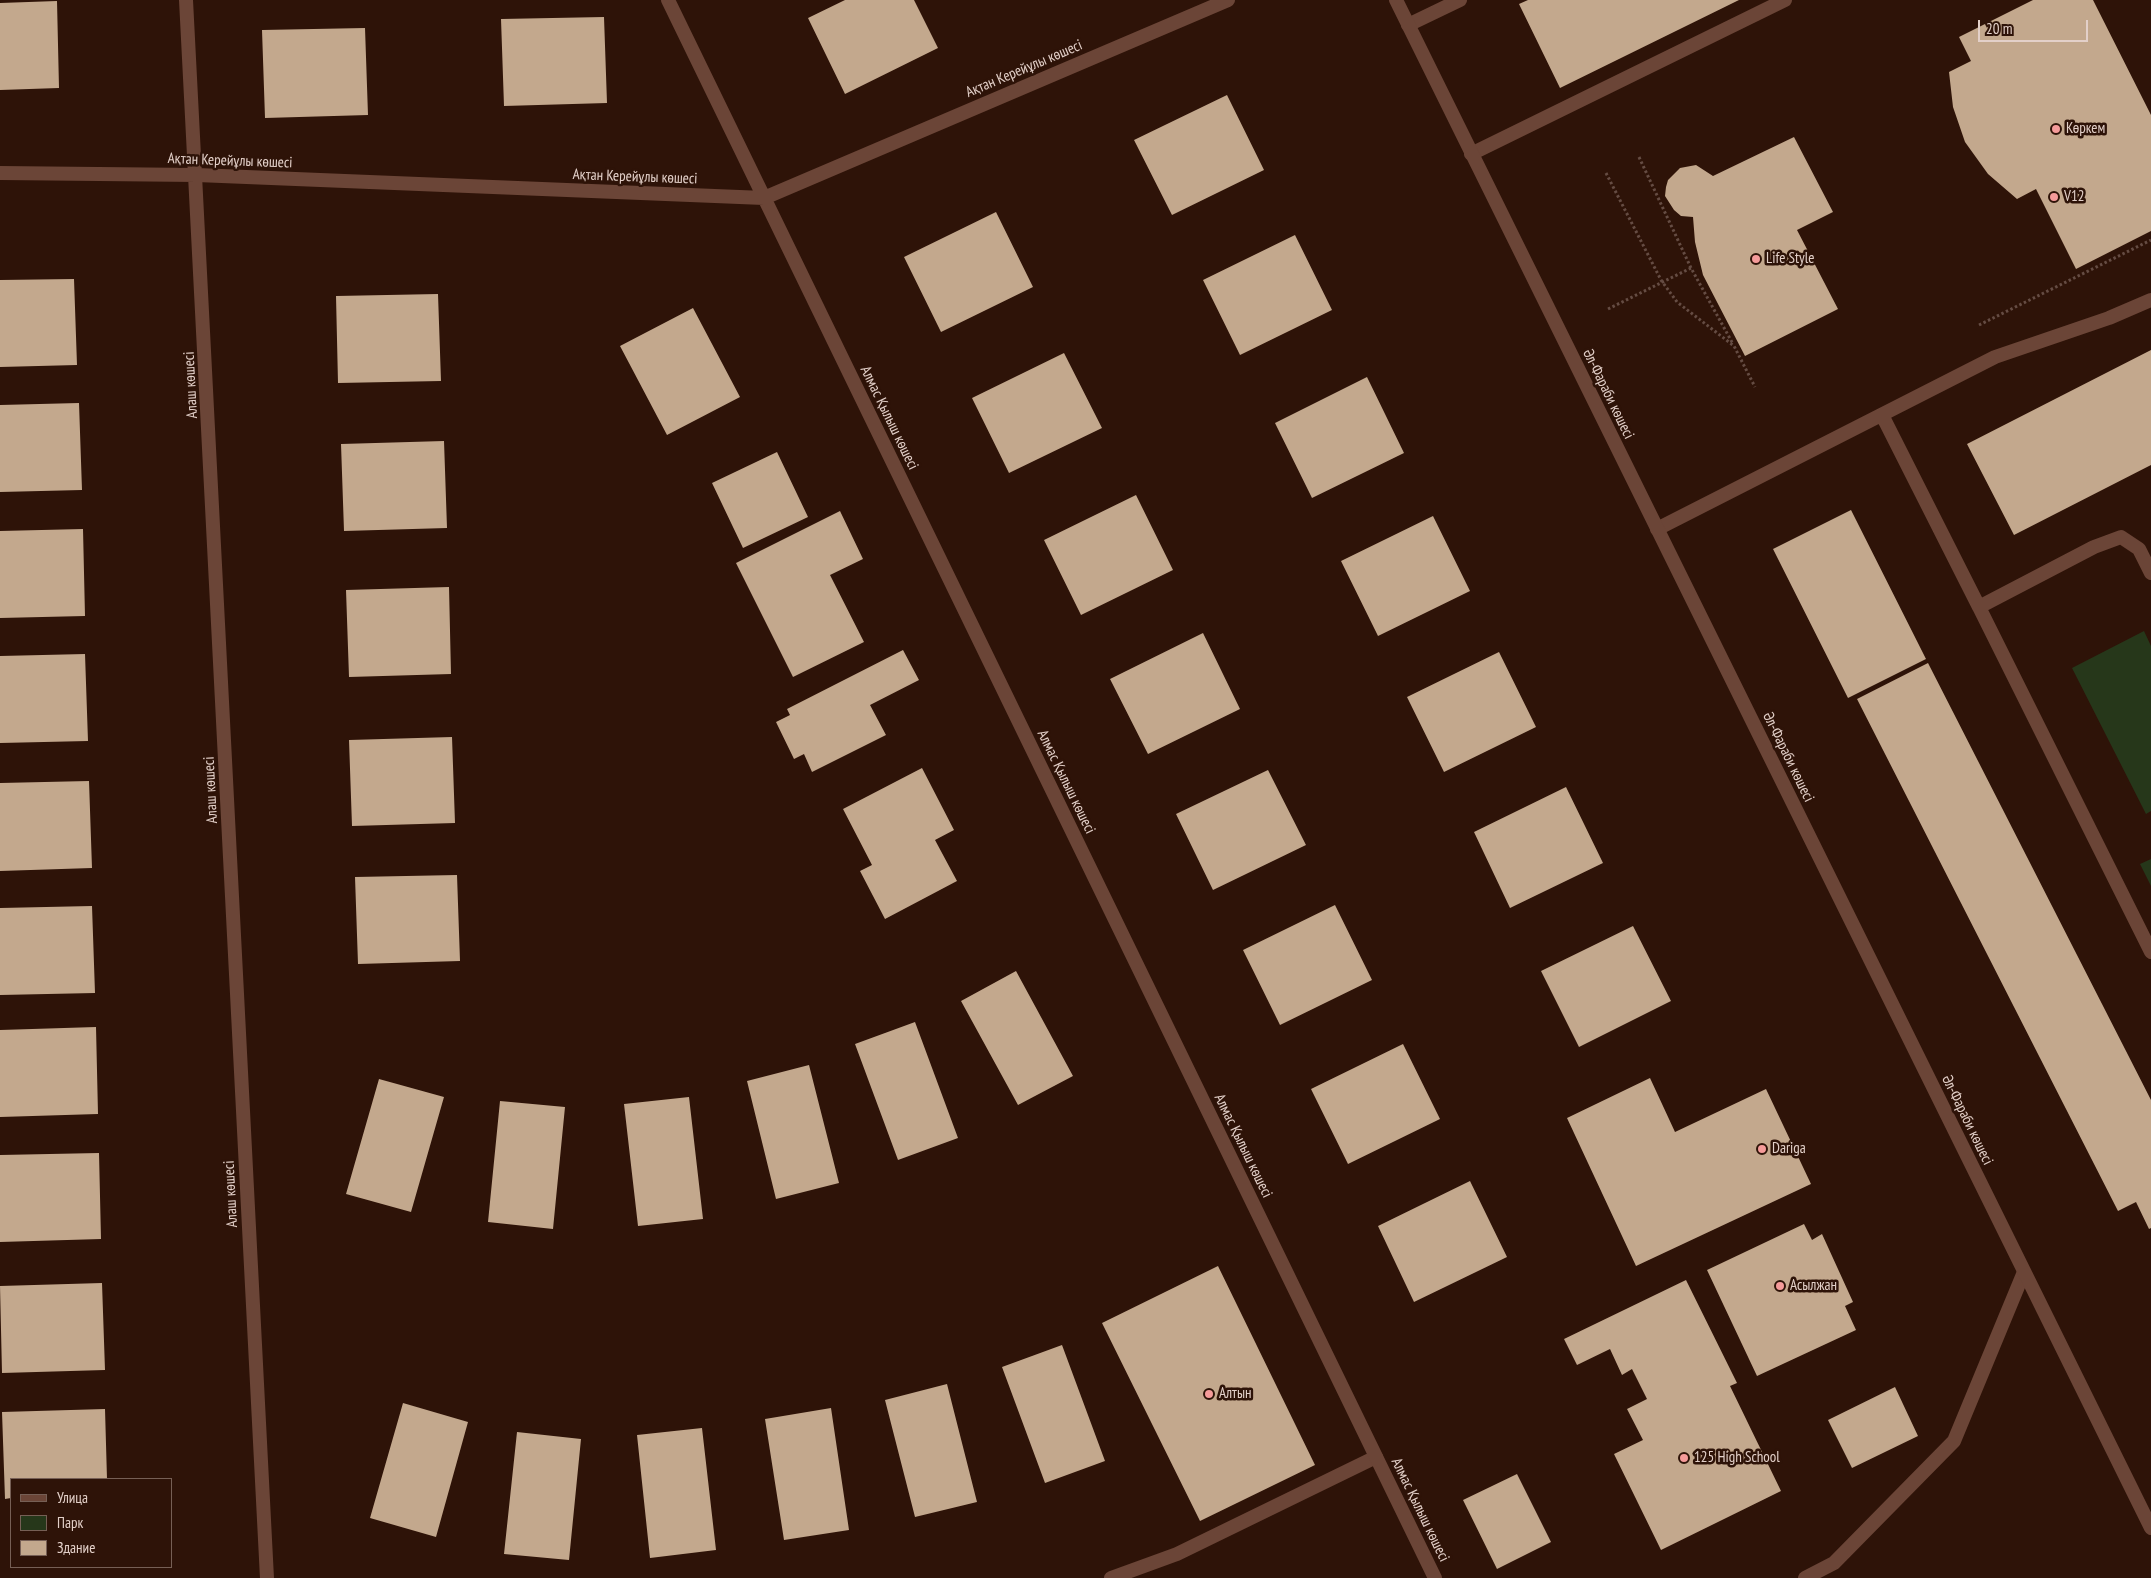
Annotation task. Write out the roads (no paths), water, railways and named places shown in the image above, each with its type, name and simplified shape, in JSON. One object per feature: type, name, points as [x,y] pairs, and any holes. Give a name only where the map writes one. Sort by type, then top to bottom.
[{"type":"street","name":"Алаш көшесі","points":[[186,0],[197,175],[267,1578]]},
{"type":"street","name":"Алмас Қылыш көшесі","points":[[668,0],[1435,1578]]},
{"type":"street","name":"Ақтан Керейұлы көшесі","points":[[0,173],[197,175],[764,198],[1228,0]]},
{"type":"street","name":"Әл-Фараби көшесі","points":[[1396,0],[2151,1528]]},
{"type":"street","points":[[1408,26],[1460,0]]},
{"type":"street","points":[[1472,154],[1785,0]]},
{"type":"street","points":[[1657,529],[1996,357],[2109,318],[2151,300]]},
{"type":"street","points":[[1882,415],[2151,952]]},
{"type":"street","points":[[1979,607],[2094,546],[2122,537],[2139,550],[2151,573]]},
{"type":"street","points":[[1805,1578],[1834,1563],[1954,1441],[2024,1272]]},
{"type":"street","points":[[1111,1578],[1177,1554],[1376,1457]]},
{"type":"place","name":"Көркем","points":[[2056,129]]},
{"type":"place","name":"V12","points":[[2054,197]]},
{"type":"place","name":"Life Style","points":[[1756,259]]},
{"type":"place","name":"Dariga","points":[[1762,1149]]},
{"type":"place","name":"Асылжан","points":[[1780,1286]]},
{"type":"place","name":"Алтын","points":[[1209,1394]]},
{"type":"place","name":"125 High School","points":[[1684,1458]]}]
